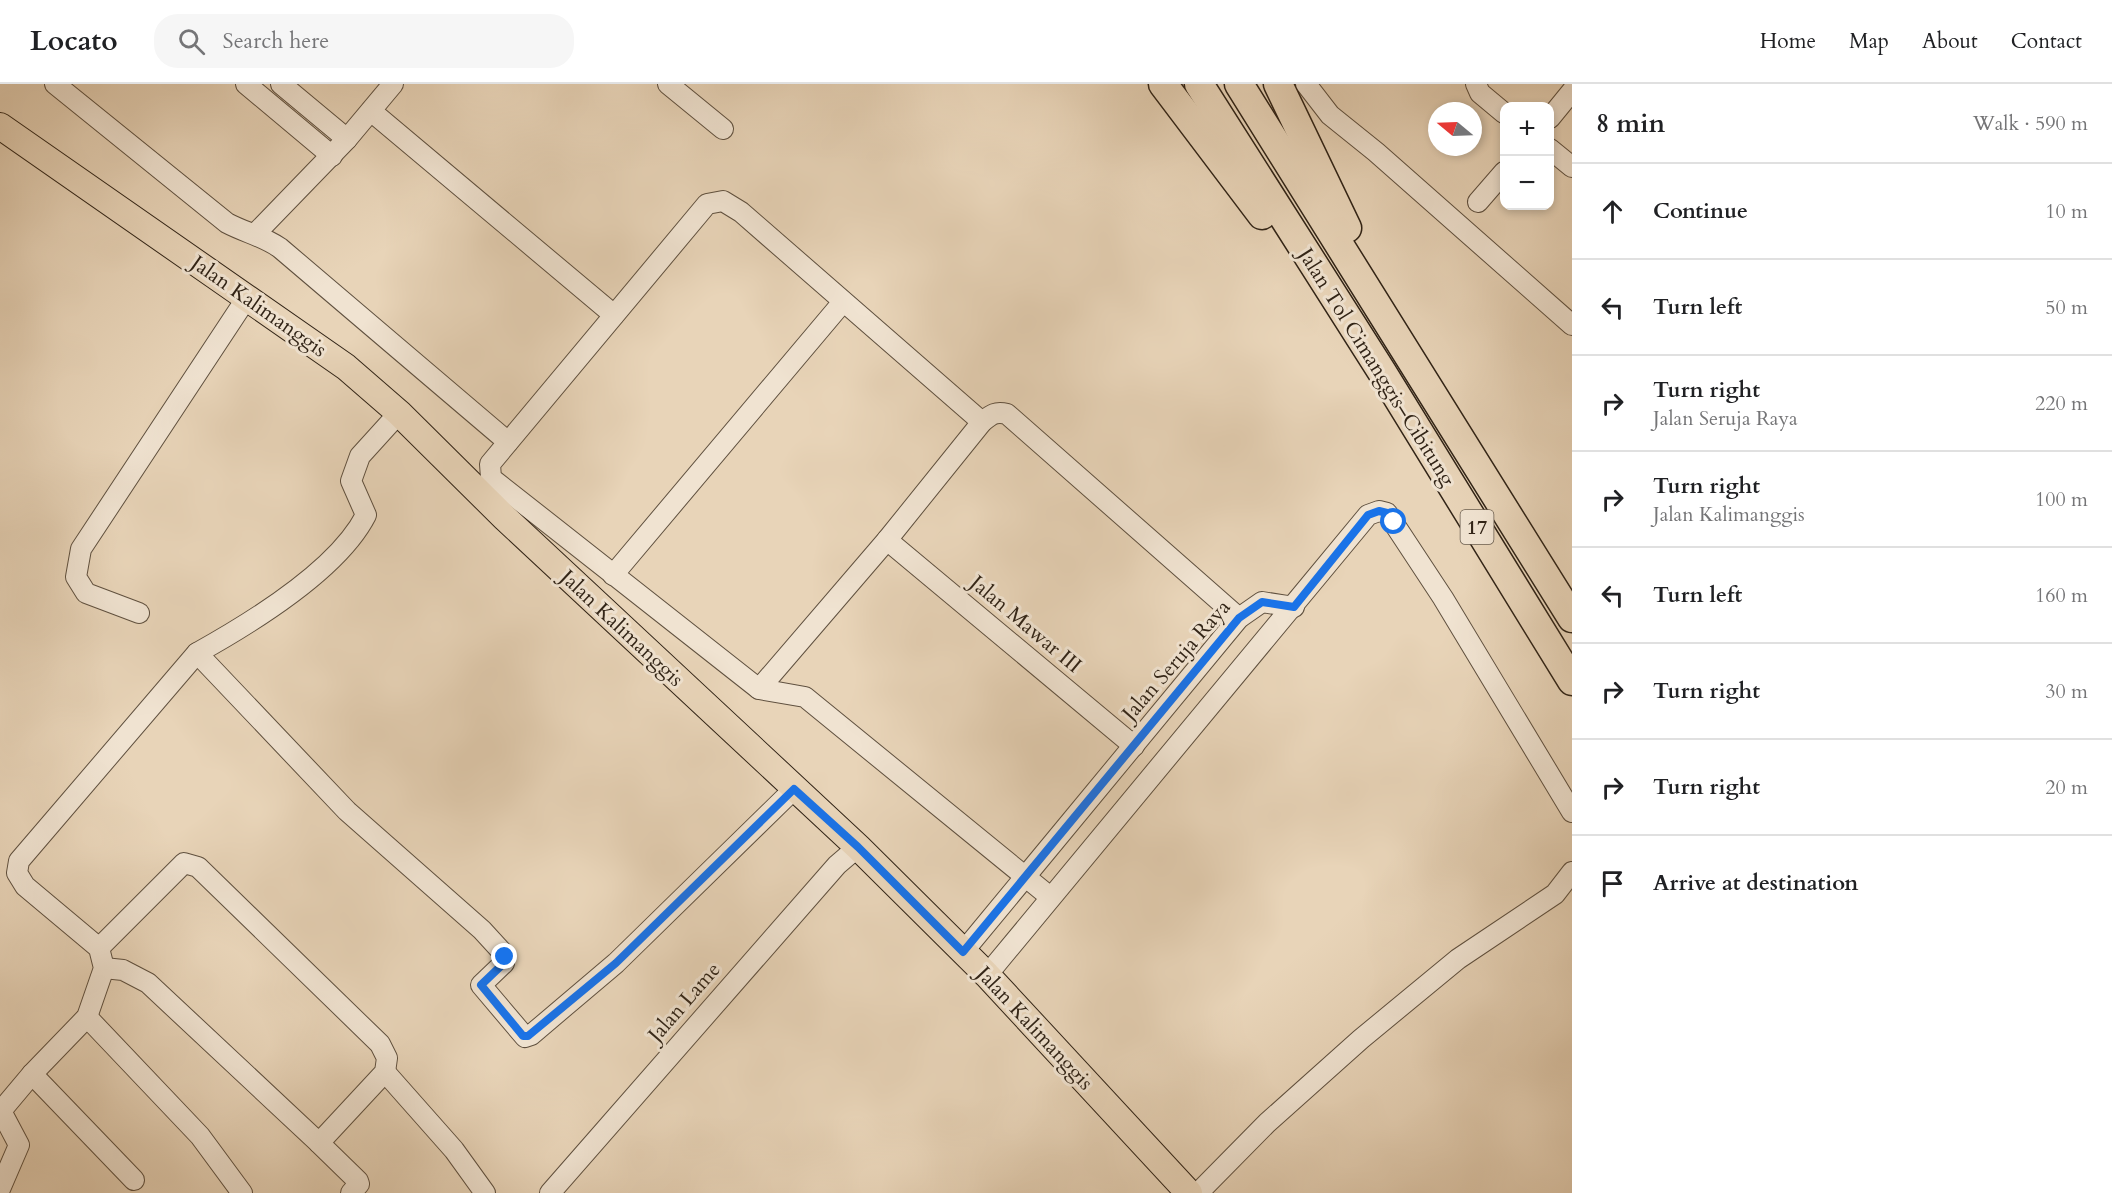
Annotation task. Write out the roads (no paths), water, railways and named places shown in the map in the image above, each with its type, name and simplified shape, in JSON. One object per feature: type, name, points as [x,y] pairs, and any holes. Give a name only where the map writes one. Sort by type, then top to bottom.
[{"type":"highway","points":[[1162,84],[1382,372]]},
{"type":"highway","name":"Jalan Tol Cimanggis–Cibitung","points":[[1199,84],[1382,372],[1572,681]]},
{"type":"highway","name":"Jalan Tol Cimanggis–Cibitung","points":[[1239,84],[1572,618]]},
{"type":"highway","points":[[1278,84],[1410,359]]},
{"type":"main road","name":"Jalan Kalimanggis","points":[[0,126],[346,367],[399,413],[505,518],[858,847],[987,975],[1189,1193]]},
{"type":"street","points":[[55,84],[227,224],[245,232],[256,233],[280,248],[508,442]]},
{"type":"street","points":[[246,84],[332,156]]},
{"type":"street","points":[[281,84],[348,139]]},
{"type":"street","points":[[256,233],[348,139],[393,84]]},
{"type":"street","points":[[668,84],[723,129]]},
{"type":"street","points":[[1306,84],[1329,115],[1376,152],[1572,326]]},
{"type":"street","points":[[1476,84],[1480,93],[1500,110]]},
{"type":"street","points":[[1554,113],[1572,91]]},
{"type":"street","points":[[371,111],[614,315]]},
{"type":"street","points":[[1554,152],[1572,167]]},
{"type":"street","points":[[1478,202],[1500,177]]},
{"type":"street","points":[[982,422],[842,303],[741,212],[723,201],[707,204],[614,315],[490,464],[491,478],[759,689],[805,697],[1049,896]]},
{"type":"street","points":[[139,613],[86,593],[76,577],[81,549],[246,299]]},
{"type":"street","points":[[613,574],[842,303]]},
{"type":"street","points":[[0,1189],[19,1145],[2,1111],[32,1074],[87,1017],[104,968],[99,948],[25,886],[18,873],[19,861],[197,653],[230,635],[326,567],[356,533],[366,515],[351,481],[360,456],[399,413]]},
{"type":"street","points":[[759,689],[887,540],[982,422],[992,414],[1006,414],[1239,618]]},
{"type":"street","points":[[987,975],[1049,896],[1294,607],[1368,515],[1379,511],[1387,513],[1443,598],[1572,812]]},
{"type":"street","name":"Jalan Mawar III","points":[[887,540],[1134,746]]},
{"type":"street","name":"Jalan Seruja Raya","points":[[963,952],[1239,618],[1262,602],[1294,607]]},
{"type":"street","points":[[197,653],[347,811],[482,930],[504,954],[504,963],[481,985],[525,1037],[531,1035],[616,963],[794,789]]},
{"type":"street","points":[[1197,671],[1222,690]]},
{"type":"street","name":"Jalan Lame","points":[[550,1193],[837,865],[858,847]]},
{"type":"street","points":[[99,948],[183,863],[198,867],[380,1044],[387,1058],[386,1072],[319,1143]]},
{"type":"street","points":[[1198,1193],[1268,1123],[1361,1039],[1458,959],[1555,894],[1572,872]]},
{"type":"street","points":[[104,968],[123,970],[148,983],[358,1182],[359,1184],[351,1193]]},
{"type":"street","points":[[87,1017],[200,1136],[242,1193]]},
{"type":"street","points":[[386,1072],[454,1150],[484,1193]]},
{"type":"street","points":[[32,1074],[134,1180]]}]
